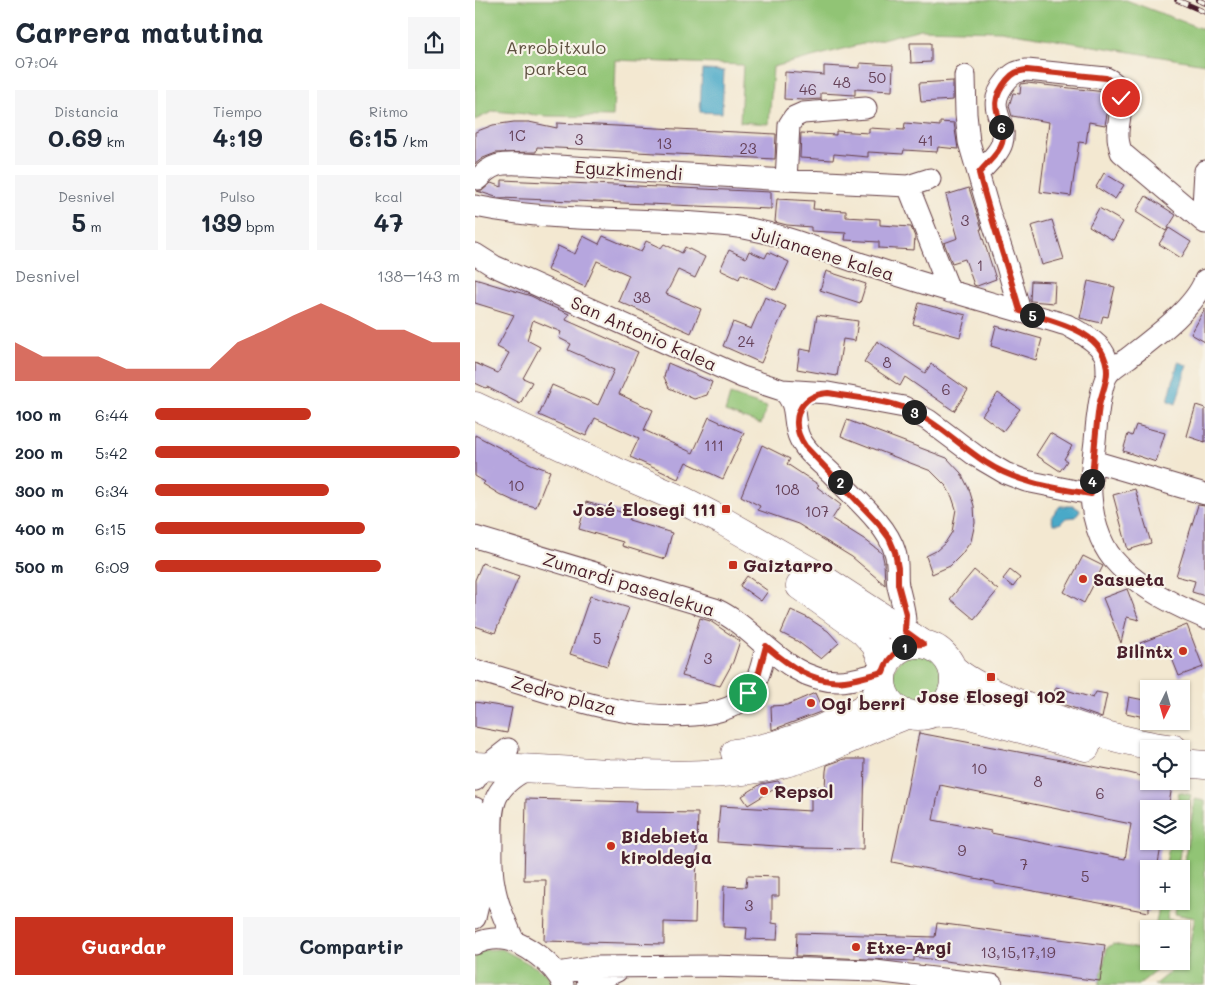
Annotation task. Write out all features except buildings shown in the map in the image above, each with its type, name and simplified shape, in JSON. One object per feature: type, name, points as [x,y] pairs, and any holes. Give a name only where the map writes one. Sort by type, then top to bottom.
[{"type":"main road","points":[[475,406],[682,500],[721,520],[817,575],[914,638],[945,655],[953,668],[978,686],[1067,724],[1111,738],[1140,743]]},
{"type":"main road","points":[[475,419],[691,519],[744,548],[834,609],[857,625],[869,637],[881,655],[887,698],[901,711],[921,714],[950,712],[970,715],[1097,750],[1140,758]]},
{"type":"main road","points":[[477,762],[508,749],[587,755],[695,757],[746,752],[798,738],[867,706],[874,699],[889,658],[904,646],[913,644],[914,638]]},
{"type":"main road","points":[[477,762],[528,769],[670,776],[695,776],[754,769],[788,762],[833,748],[921,714],[946,702],[954,686],[953,668]]},
{"type":"main road","points":[[1190,750],[1205,751]]},
{"type":"main road","points":[[1190,764],[1205,765]]},
{"type":"street","points":[[979,173],[999,149],[1003,141],[1003,134],[997,114],[997,98],[1005,83],[1018,71],[1027,70],[1106,78],[1115,83],[1120,92],[1121,108],[1118,136],[1121,152],[1205,222]]},
{"type":"street","points":[[965,76],[969,142],[1020,311]]},
{"type":"street","points":[[786,180],[789,125],[794,117],[803,114],[866,108]]},
{"type":"street","name":"Eguzkimendi","points":[[478,179],[487,168],[499,164],[525,164],[909,186]]},
{"type":"street","points":[[1205,171],[1203,206],[1205,222]]},
{"type":"street","points":[[929,178],[909,186],[950,292]]},
{"type":"street","name":"Julianaene kalea","points":[[475,206],[535,216],[669,222],[737,227],[757,231],[817,248],[950,292],[1067,325],[1083,334],[1099,347],[1106,358],[1107,374]]},
{"type":"street","name":"San Antonio kalea","points":[[475,254],[494,266],[742,376],[782,390],[820,394],[828,393],[904,407],[928,420],[981,460],[1005,473],[1026,481],[1091,494]]},
{"type":"street","points":[[1205,280],[1197,294],[1171,324],[1107,374],[1100,400],[1091,494],[1095,519],[1103,542],[1113,558],[1126,571],[1157,594],[1205,618]]},
{"type":"street","points":[[782,390],[791,398],[796,419],[796,429],[805,446],[878,523],[889,538],[895,552],[898,584],[914,638]]},
{"type":"street","points":[[796,419],[805,403],[811,397],[820,394]]},
{"type":"street","points":[[1093,461],[1205,494]]},
{"type":"street","name":"Zumardi pasealekua","points":[[475,537],[715,609],[730,616],[782,660],[813,677],[838,681],[883,673]]},
{"type":"street","points":[[834,609],[861,641],[867,653],[865,666],[859,676],[854,679]]},
{"type":"street","name":"Zedro plaza","points":[[475,670],[587,705],[653,716],[705,714],[739,703],[748,693],[759,672],[766,646]]},
{"type":"street","points":[[475,918],[480,893],[477,851],[487,774],[477,762]]},
{"type":"street","points":[[483,811],[504,786],[515,776],[528,769]]},
{"type":"street","points":[[483,811],[494,885],[514,941]]},
{"type":"street","points":[[475,944],[489,939],[514,941],[550,964],[560,979],[596,967],[684,966],[875,971],[993,985]]},
{"type":"street","points":[[587,985],[627,967]]},
{"type":"green space","name":"Arrobitxulo parkea","points":[[475,0],[1126,0],[1205,30],[1205,64],[1001,31],[921,29],[773,67],[769,124],[740,122],[743,65],[615,60],[613,117],[547,116],[494,111],[475,120]]},
{"type":"green space","points":[[730,395],[767,407],[761,424],[725,412]]},
{"type":"green space","points":[[919,653],[929,655],[938,661],[944,670],[946,680],[944,690],[938,699],[929,705],[919,707],[909,705],[900,699],[894,690],[892,680],[894,670],[900,661],[909,655]]},
{"type":"green space","points":[[1179,792],[1191,795],[1190,800],[1178,800]]},
{"type":"green space","points":[[1195,799],[1205,801],[1205,985],[1154,985],[1172,970],[1190,970],[1190,943],[1195,918],[1175,914],[1176,910],[1190,910],[1190,860],[1184,860],[1186,850],[1190,850],[1190,827]]},
{"type":"green space","points":[[1168,850],[1181,850],[1179,860],[1167,860]]},
{"type":"green space","points":[[1158,910],[1169,910],[1167,919],[1172,920],[1157,920]]},
{"type":"green space","points":[[1113,944],[1140,949],[1140,970],[1157,970],[1138,985],[1099,985],[1107,948]]},
{"type":"green space","points":[[502,949],[546,973],[556,985],[475,985],[475,954],[481,950]]},
{"type":"water","points":[[702,70],[724,71],[722,113],[700,112]]},
{"type":"water","points":[[1178,362],[1187,365],[1176,404],[1168,401]]},
{"type":"water","points":[[1060,506],[1074,506],[1080,510],[1076,517],[1066,518],[1060,524],[1053,524],[1051,517]]},
{"type":"railway","points":[[1177,0],[1205,12]]},
{"type":"railway","points":[[1198,0],[1205,3]]},
{"type":"place","name":"José Elosegi 111","points":[[726,509]]},
{"type":"place","name":"Gaiztarro","points":[[733,565]]},
{"type":"place","name":"Sasueta","points":[[1083,579]]},
{"type":"place","name":"Bilintx","points":[[1183,651]]},
{"type":"place","name":"Jose Elosegi 102","points":[[991,677]]},
{"type":"place","name":"Ogi berri","points":[[811,703]]},
{"type":"place","name":"Repsol","points":[[764,791]]},
{"type":"place","name":"Bidebieta kiroldegia","points":[[611,846]]},
{"type":"place","name":"Etxe-Argi","points":[[856,947]]},
{"type":"route","points":[[748,693],[759,672],[766,646],[782,660],[801,672],[825,680],[846,681],[883,672],[889,658],[904,646],[923,644],[905,631],[906,614],[898,584],[895,552],[889,538],[878,523],[799,439],[796,419],[799,411],[811,397],[828,393],[904,407],[928,420],[986,463],[1005,473],[1026,481],[1091,494],[1096,424],[1107,374],[1106,358],[1099,347],[1083,334],[1067,325],[1020,311],[979,173],[999,149],[1003,141],[1003,134],[997,114],[997,98],[1005,83],[1018,71],[1027,70],[1106,78],[1115,83],[1121,98]]}]
